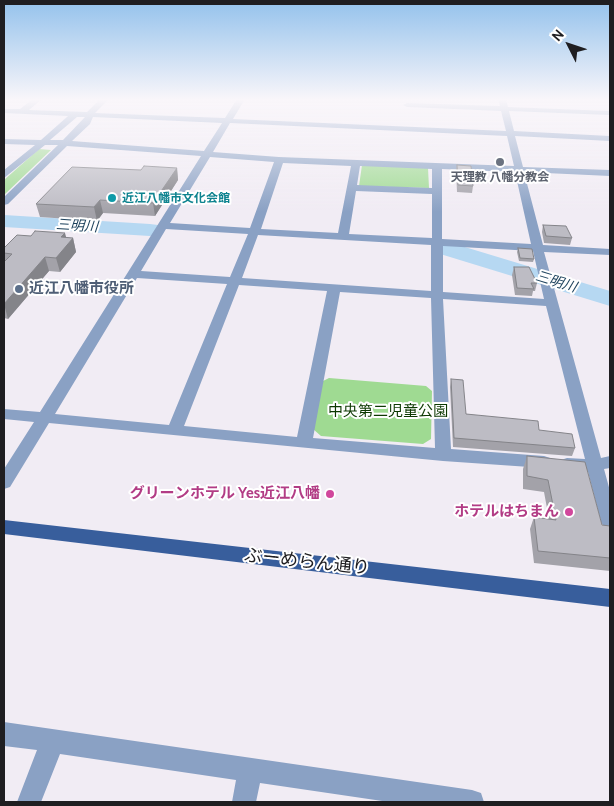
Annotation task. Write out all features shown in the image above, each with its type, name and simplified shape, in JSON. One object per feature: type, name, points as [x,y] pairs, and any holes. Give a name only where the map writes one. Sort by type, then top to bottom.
[{"type":"main road","name":"ぶーめらん通り","points":[[4,527],[610,598]]},
{"type":"street","points":[[4,175],[48,137]]},
{"type":"street","points":[[4,202],[72,137]]},
{"type":"street","points":[[4,483],[217,137]]},
{"type":"street","points":[[513,137],[551,303],[602,464],[610,522]]},
{"type":"street","points":[[576,137],[610,138]]},
{"type":"street","points":[[4,141],[66,143],[279,160],[608,173],[610,183]]},
{"type":"street","points":[[174,430],[256,230],[279,160]]},
{"type":"street","points":[[343,235],[356,163]]},
{"type":"street","points":[[437,166],[437,296],[443,455]]},
{"type":"street","points":[[353,188],[437,191]]},
{"type":"street","points":[[162,226],[343,235],[610,252]]},
{"type":"street","points":[[132,274],[551,303]]},
{"type":"street","points":[[304,442],[334,289]]},
{"type":"street","points":[[4,414],[443,455],[602,464]]},
{"type":"street","points":[[4,734],[469,802]]},
{"type":"street","points":[[28,802],[54,740]]},
{"type":"street","points":[[244,802],[250,769]]},
{"type":"green space","points":[[39,149],[51,150],[4,195],[4,180]]},
{"type":"green space","points":[[362,165],[428,168],[429,188],[359,186]]},
{"type":"green space","name":"中央第二児童公園","points":[[329,378],[426,386],[432,391],[431,439],[423,444],[321,436],[313,429],[323,381]]},
{"type":"building","points":[[457,165],[471,166],[473,186],[458,185]]},
{"type":"building","points":[[144,166],[177,168],[153,203],[100,200],[94,207],[36,204],[72,167],[141,170]]},
{"type":"building","points":[[543,225],[566,226],[572,238],[546,236]]},
{"type":"building","points":[[35,231],[65,233],[61,237],[73,238],[56,258],[45,257],[4,304],[4,262],[12,254],[4,253],[4,248],[17,235],[31,236]]},
{"type":"building","points":[[518,248],[532,249],[534,259],[520,258]]},
{"type":"building","points":[[514,267],[529,267],[537,283],[531,283],[534,289],[517,288]]},
{"type":"building","points":[[451,379],[463,380],[466,414],[538,421],[539,430],[572,434],[575,448],[454,438]]},
{"type":"building","points":[[527,456],[585,462],[602,525],[610,526],[610,558],[538,551],[534,517],[556,520],[548,480],[527,476]]},
{"type":"waterway","name":"三明川","points":[[4,221],[150,230]]},
{"type":"waterway","name":"三明川","points":[[445,248],[610,299]]},
{"type":"place","name":"天理教 八幡分教会","points":[[500,162]]},
{"type":"place","name":"近江八幡市文化会館","points":[[112,198]]},
{"type":"place","name":"近江八幡市役所","points":[[19,289]]},
{"type":"place","name":"グリーンホテル Yes近江八幡","points":[[330,494]]},
{"type":"place","name":"ホテルはちまん","points":[[569,512]]}]
